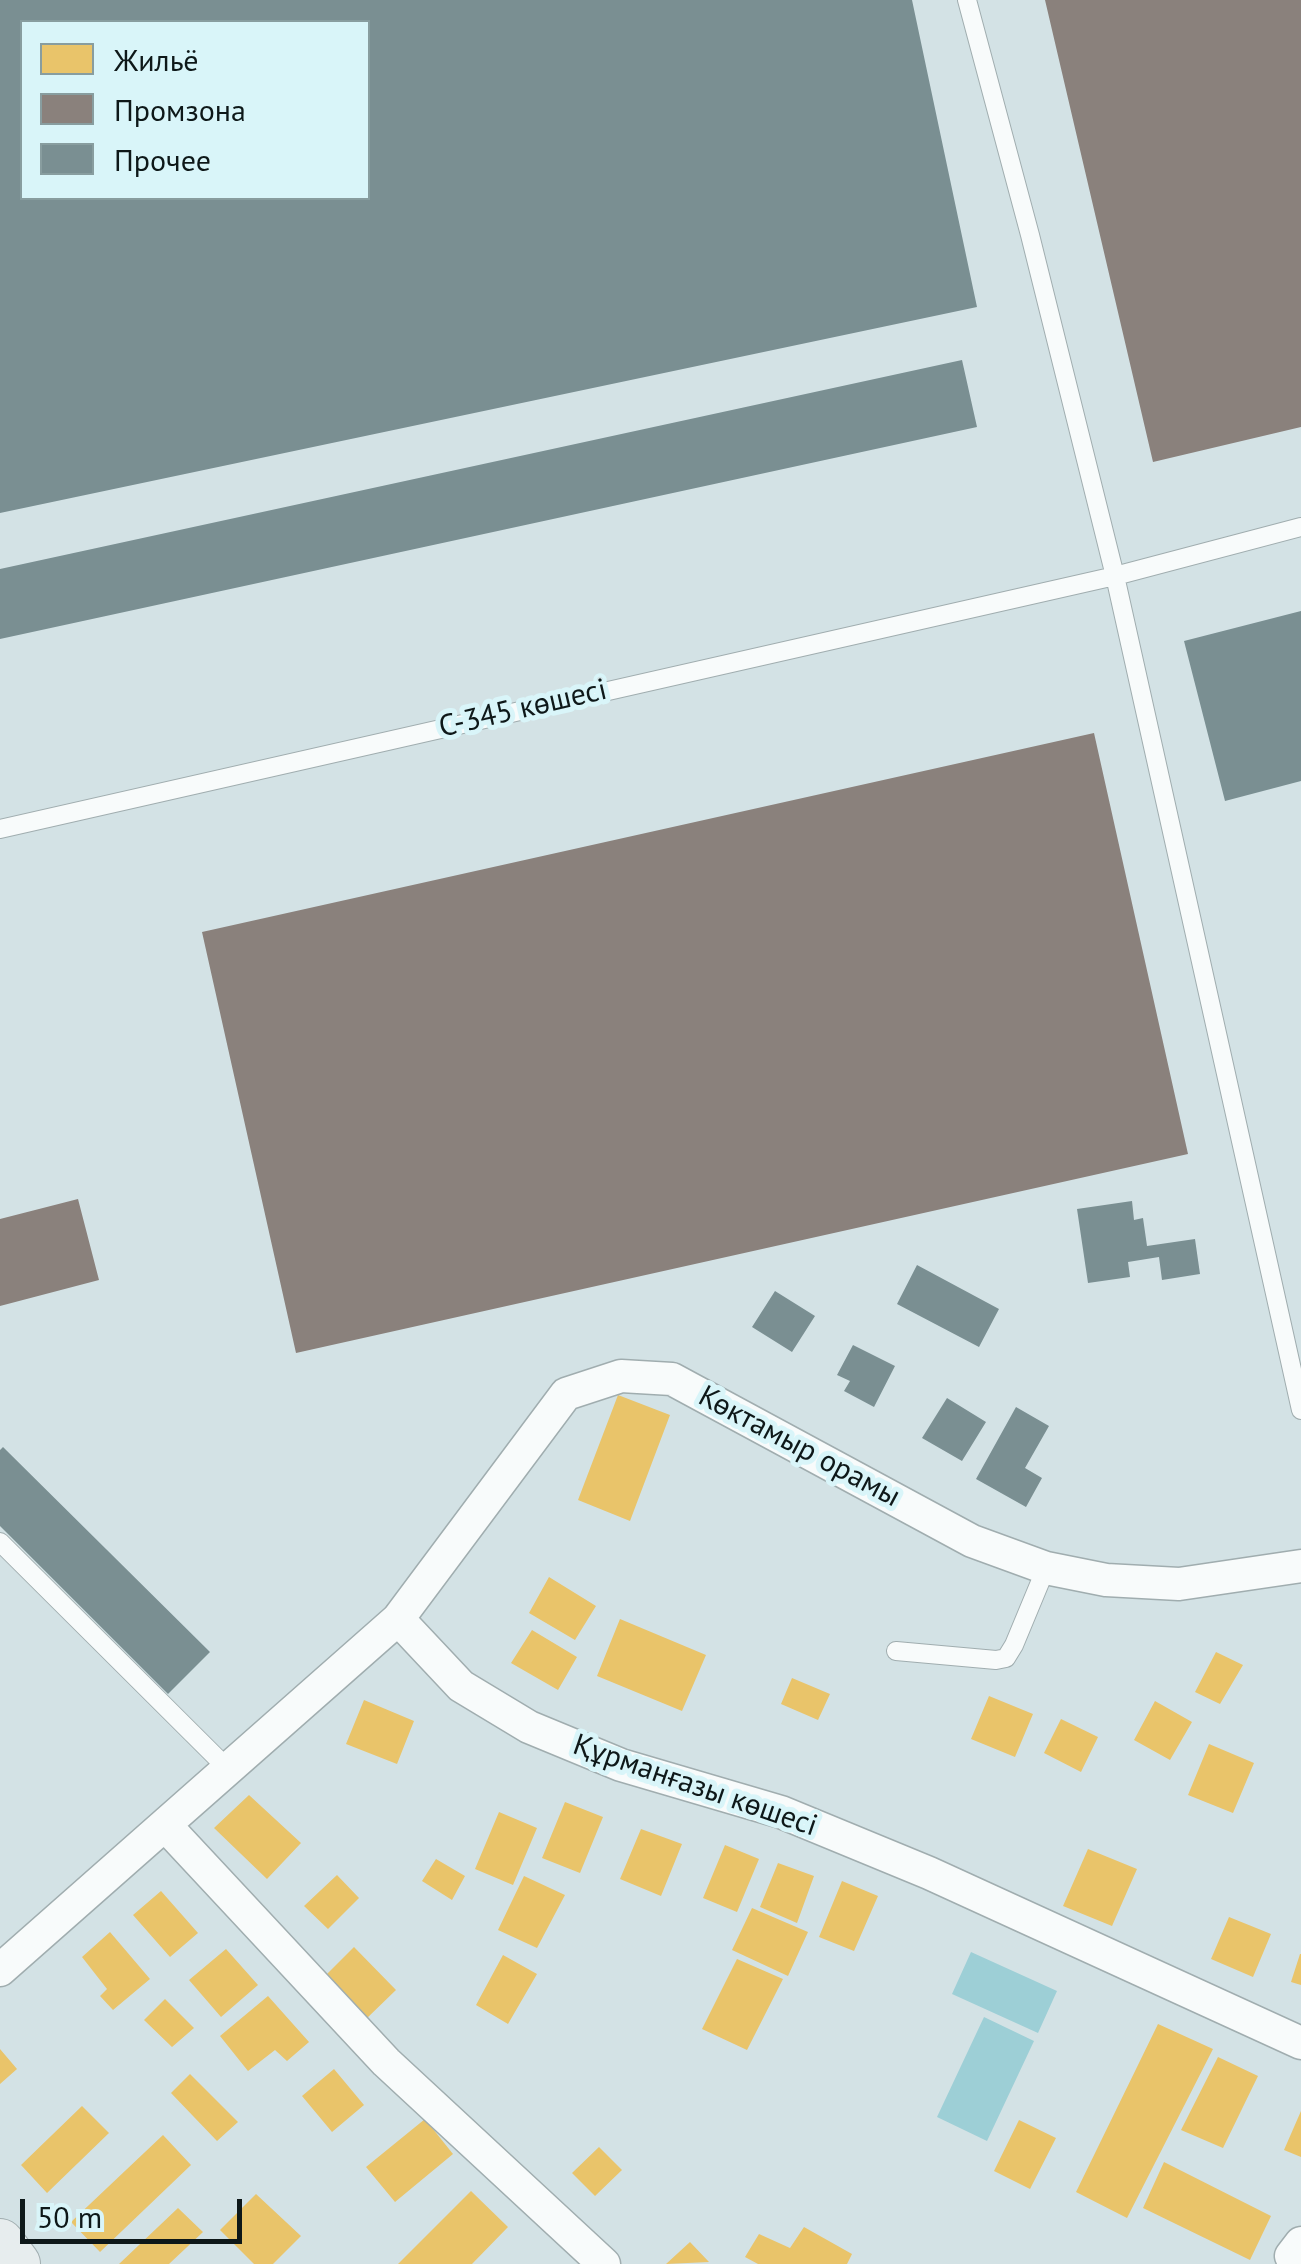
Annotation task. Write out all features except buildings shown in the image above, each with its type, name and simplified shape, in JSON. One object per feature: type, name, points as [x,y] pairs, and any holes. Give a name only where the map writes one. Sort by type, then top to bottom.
[{"type":"street","name":"Көктамыр орамы","points":[[398,1619],[566,1394],[621,1376],[672,1379],[972,1541],[1046,1568],[1106,1580],[1179,1584],[1301,1566]]},
{"type":"street","points":[[0,1970],[398,1619]]},
{"type":"street","name":"Құрманғазы көшесі","points":[[398,1619],[461,1686],[530,1727],[621,1765],[814,1825],[1301,2043]]},
{"type":"street","points":[[165,1825],[386,2062],[604,2264]]},
{"type":"lane","points":[[967,0],[1115,576],[1301,1410]]},
{"type":"lane","name":"С-345 көшесі","points":[[0,828],[1115,576],[1301,526]]},
{"type":"lane","points":[[0,1542],[228,1769]]},
{"type":"lane","points":[[896,1650],[1006,1658],[1046,1568]]},
{"type":"shaded area","points":[[971,1952],[1057,1991],[1038,2033],[952,1994]]},
{"type":"shaded area","points":[[984,2017],[1034,2041],[987,2141],[937,2117]]}]
